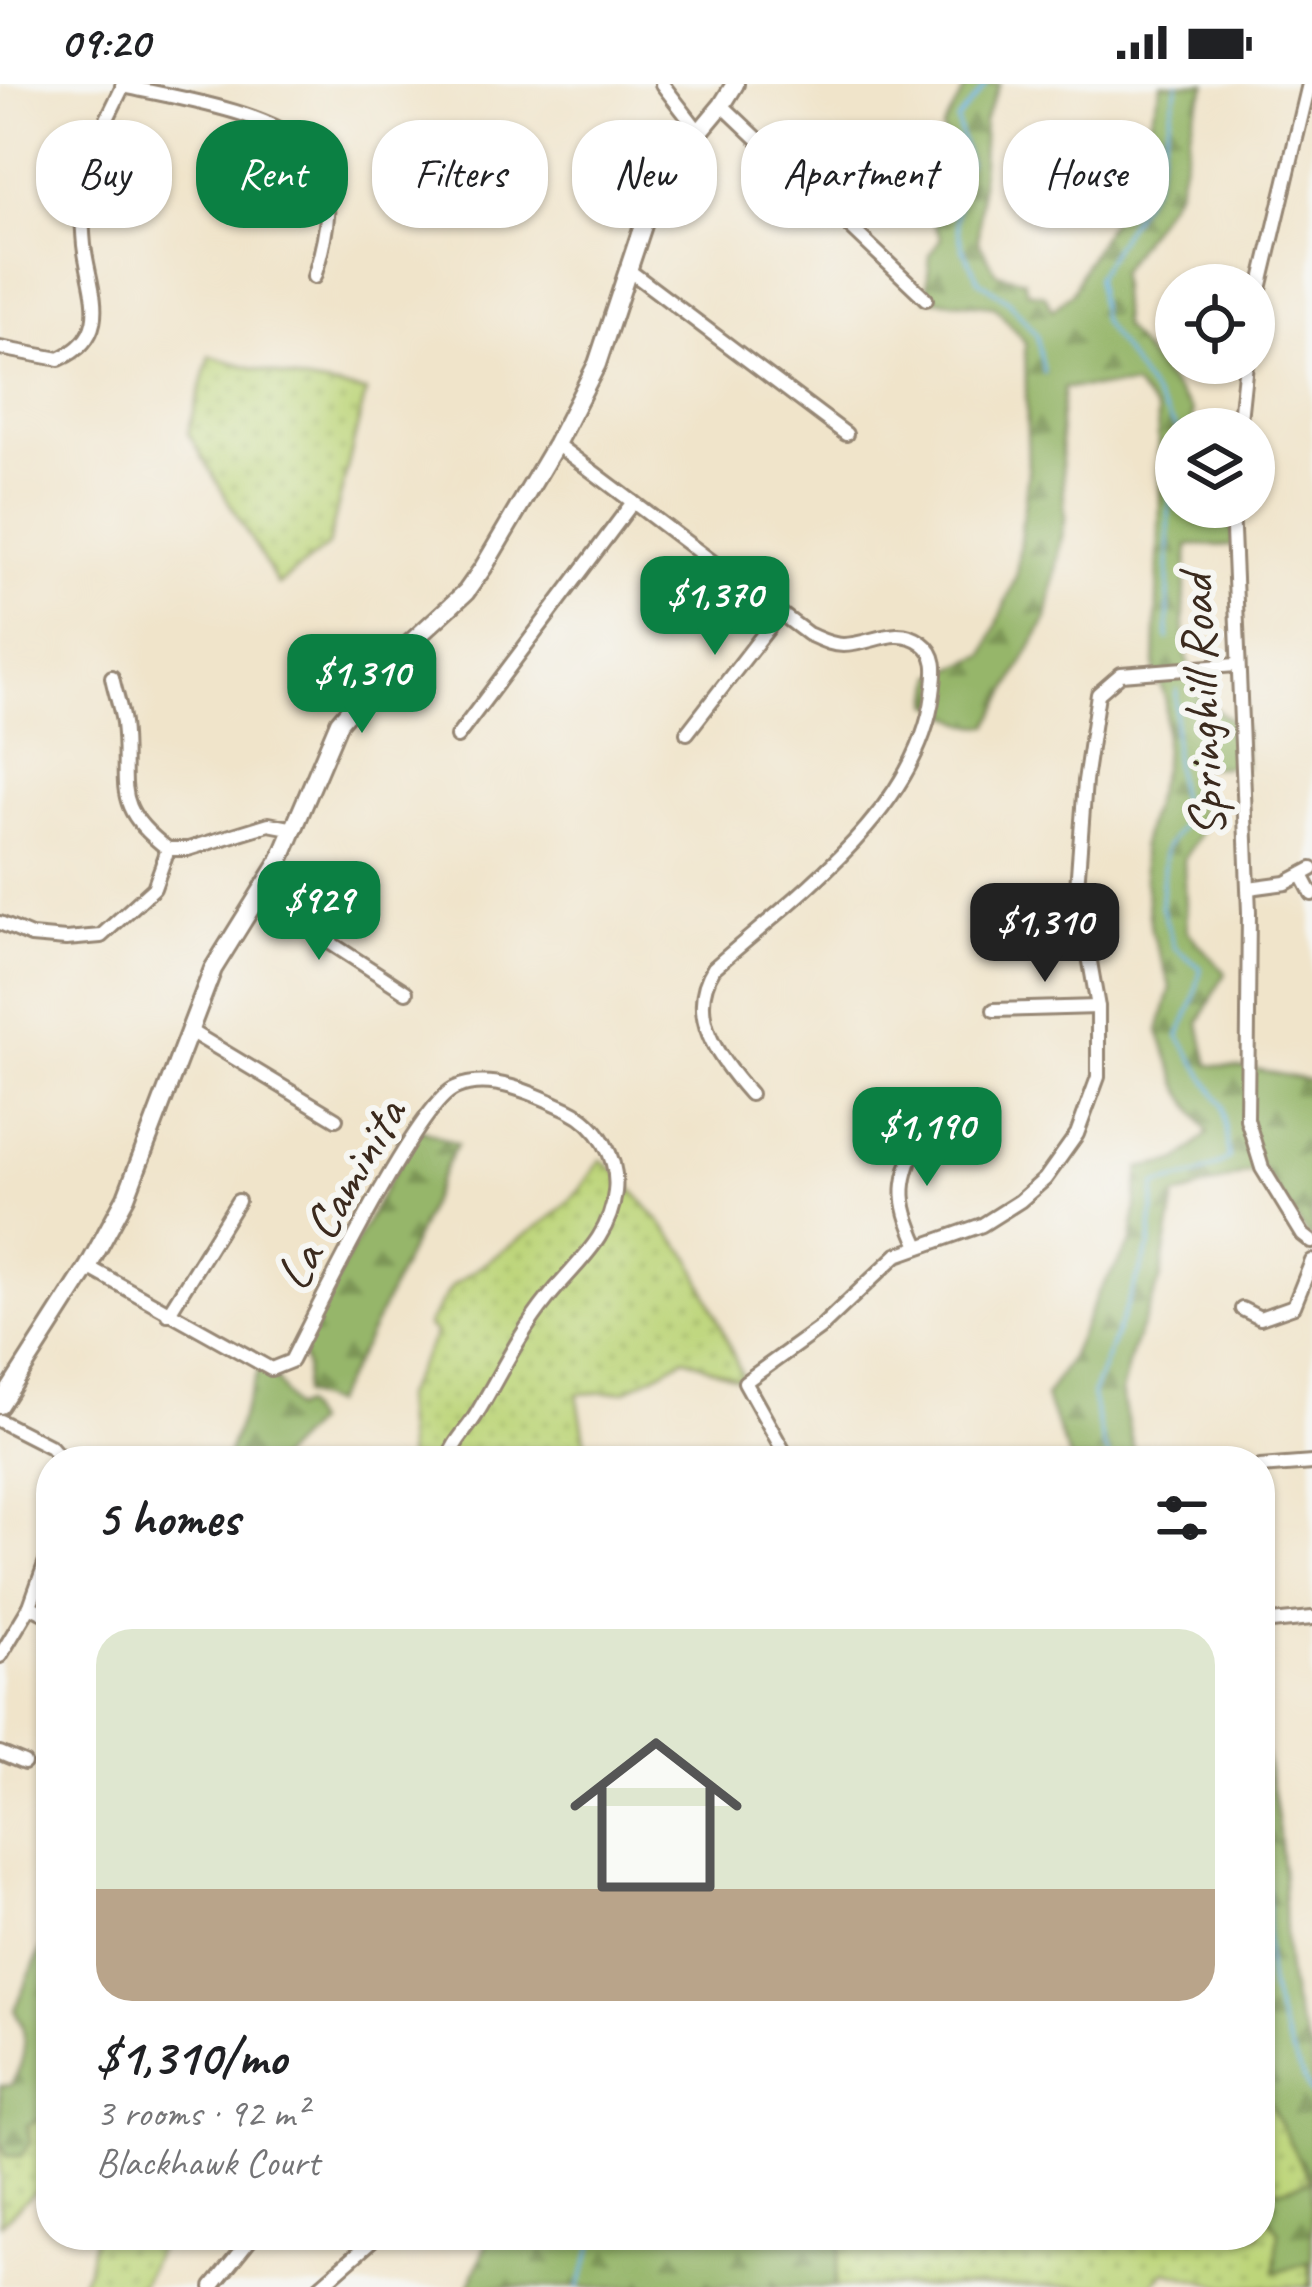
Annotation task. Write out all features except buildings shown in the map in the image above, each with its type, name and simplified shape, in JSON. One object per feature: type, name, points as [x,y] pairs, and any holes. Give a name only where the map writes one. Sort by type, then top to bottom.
[{"type":"main road","points":[[709,120],[735,84]]},
{"type":"main road","points":[[0,1405],[88,1268],[126,1197],[213,969],[296,829],[346,712],[394,658],[466,592],[556,444],[597,364],[642,228]]},
{"type":"street","points":[[662,84],[690,120]]},
{"type":"street","points":[[1266,264],[1309,84]]},
{"type":"street","points":[[0,348],[58,359],[76,348],[93,326],[95,296],[84,245],[85,179],[123,85],[231,110],[292,136],[309,150],[319,167],[327,209],[324,245],[314,278]]},
{"type":"street","points":[[722,105],[926,299]]},
{"type":"street","points":[[628,269],[846,434]]},
{"type":"street","points":[[556,444],[780,613],[831,644],[904,635],[932,652],[936,668],[931,704],[909,762],[879,812],[836,862],[714,968],[704,985],[700,999],[706,1025],[729,1071],[750,1094]]},
{"type":"street","points":[[457,737],[634,502]]},
{"type":"street","name":"Springhill Road","points":[[1233,528],[1249,888],[1247,1119],[1262,1168],[1312,1242]]},
{"type":"street","points":[[687,733],[780,613]]},
{"type":"street","points":[[781,1446],[745,1382],[820,1328],[897,1255],[982,1225],[1020,1201],[1045,1179],[1077,1134],[1098,1077],[1098,1007],[1077,888],[1098,694],[1120,674],[1237,665]]},
{"type":"street","points":[[112,676],[123,722],[124,789],[130,810],[136,822],[168,850],[188,849],[269,824],[296,829]]},
{"type":"street","points":[[0,923],[32,936],[101,936],[154,888],[168,850]]},
{"type":"street","points":[[1249,888],[1307,873],[1312,894]]},
{"type":"street","points":[[258,896],[406,992]]},
{"type":"street","points":[[994,1010],[1098,1007]]},
{"type":"street","points":[[188,1030],[335,1118]]},
{"type":"street","name":"La Caminita","points":[[88,1268],[272,1369],[291,1361],[428,1112],[452,1089],[467,1084],[528,1090],[593,1124],[609,1152],[616,1187],[609,1221],[594,1248],[529,1323],[455,1446]]},
{"type":"street","points":[[919,1246],[902,1209],[904,1173],[921,1133]]},
{"type":"street","points":[[168,1314],[238,1201]]},
{"type":"street","points":[[1242,1310],[1260,1318],[1294,1306],[1312,1261]]},
{"type":"street","points":[[0,1420],[49,1446]]},
{"type":"street","points":[[1275,1466],[1312,1463]]},
{"type":"street","points":[[0,1656],[36,1589]]},
{"type":"street","points":[[30,1606],[36,1609]]},
{"type":"street","points":[[1275,1622],[1312,1618]]},
{"type":"street","points":[[0,1753],[24,1763]]},
{"type":"street","points":[[212,2287],[242,2250]]},
{"type":"street","points":[[319,2287],[362,2250]]},
{"type":"green space","points":[[968,84],[1000,84],[984,121],[979,221],[979,120],[948,120]]},
{"type":"green space","points":[[1161,84],[1207,84],[1194,113],[1178,188],[1169,201],[1169,120],[1150,120]]},
{"type":"green space","points":[[936,228],[979,228],[978,241],[997,273],[1024,280],[1027,291],[1045,295],[1052,310],[1073,292],[1107,228],[1150,228],[1119,272],[1122,326],[1155,366],[1155,384],[1170,384],[1190,408],[1155,409],[1134,386],[1064,388],[1060,421],[1065,520],[1047,618],[989,726],[969,725],[931,704],[935,676],[985,655],[1016,576],[1028,472],[1025,342],[994,306],[926,299],[930,254],[941,238]]},
{"type":"green space","points":[[210,356],[301,381],[366,392],[328,546],[278,585],[188,433]]},
{"type":"green space","points":[[1159,528],[1233,528],[1233,546],[1188,545],[1184,625],[1191,672],[1218,711],[1243,727],[1245,766],[1195,768],[1203,829],[1184,859],[1187,931],[1225,973],[1199,1023],[1209,1065],[1312,1081],[1312,1242],[1262,1168],[1175,1197],[1160,1281],[1121,1392],[1133,1446],[1065,1446],[1045,1397],[1069,1360],[1098,1293],[1132,1242],[1140,1168],[1179,1161],[1208,1133],[1180,1088],[1159,1031],[1171,988],[1151,930],[1141,845],[1163,765],[1166,700],[1155,670]]},
{"type":"green space","points":[[418,1128],[457,1144],[378,1318],[331,1404],[303,1394],[306,1367],[299,1346]]},
{"type":"green space","points":[[601,1160],[620,1175],[691,1258],[745,1382],[685,1358],[625,1391],[577,1394],[586,1446],[406,1446],[402,1398],[436,1333],[427,1326],[452,1286],[554,1215]]},
{"type":"green space","points":[[261,1364],[271,1369],[293,1409],[302,1405],[313,1423],[291,1446],[231,1446]]},
{"type":"green space","points":[[1275,1807],[1289,1982],[1312,2053],[1312,2287],[1307,2287],[1311,2283],[1309,2262],[1275,2272],[1279,2231],[1275,2188],[1310,2181],[1275,2114]]},
{"type":"green space","points":[[36,1961],[36,2121],[27,2125],[30,2143],[21,2156],[7,2156],[1,2143],[0,2086],[11,2085],[24,2048],[23,2028],[14,2010]]},
{"type":"green space","points":[[0,2108],[4,2115],[1,2143],[30,2143],[27,2125],[36,2121],[36,2191],[0,2224]]},
{"type":"green space","points":[[1275,2114],[1311,2182],[1275,2188]]},
{"type":"green space","points":[[1275,2226],[1279,2231],[1276,2271],[1310,2262],[1311,2283],[1307,2287],[1227,2287],[1165,2271],[1150,2287],[835,2287],[840,2250],[1275,2250]]},
{"type":"green space","points":[[91,2250],[157,2250],[140,2287],[78,2287]]},
{"type":"green space","points":[[484,2250],[840,2250],[835,2287],[469,2287]]},
{"type":"waterway","points":[[987,84],[957,121],[968,163],[959,185],[956,221],[963,249],[979,280],[1009,301],[1037,336],[1044,373]]},
{"type":"waterway","points":[[1162,408],[1101,320],[1096,277],[1153,183],[1178,84]]},
{"type":"waterway","points":[[1168,640],[1169,528]]},
{"type":"waterway","points":[[1104,1446],[1092,1395],[1150,1246],[1156,1185],[1198,1175],[1229,1159],[1223,1106],[1179,1036],[1201,968],[1174,947],[1161,905],[1165,849],[1185,820],[1174,755],[1177,689]]},
{"type":"waterway","points":[[1275,2006],[1312,2096]]},
{"type":"waterway","points":[[579,2287],[592,2250]]}]
